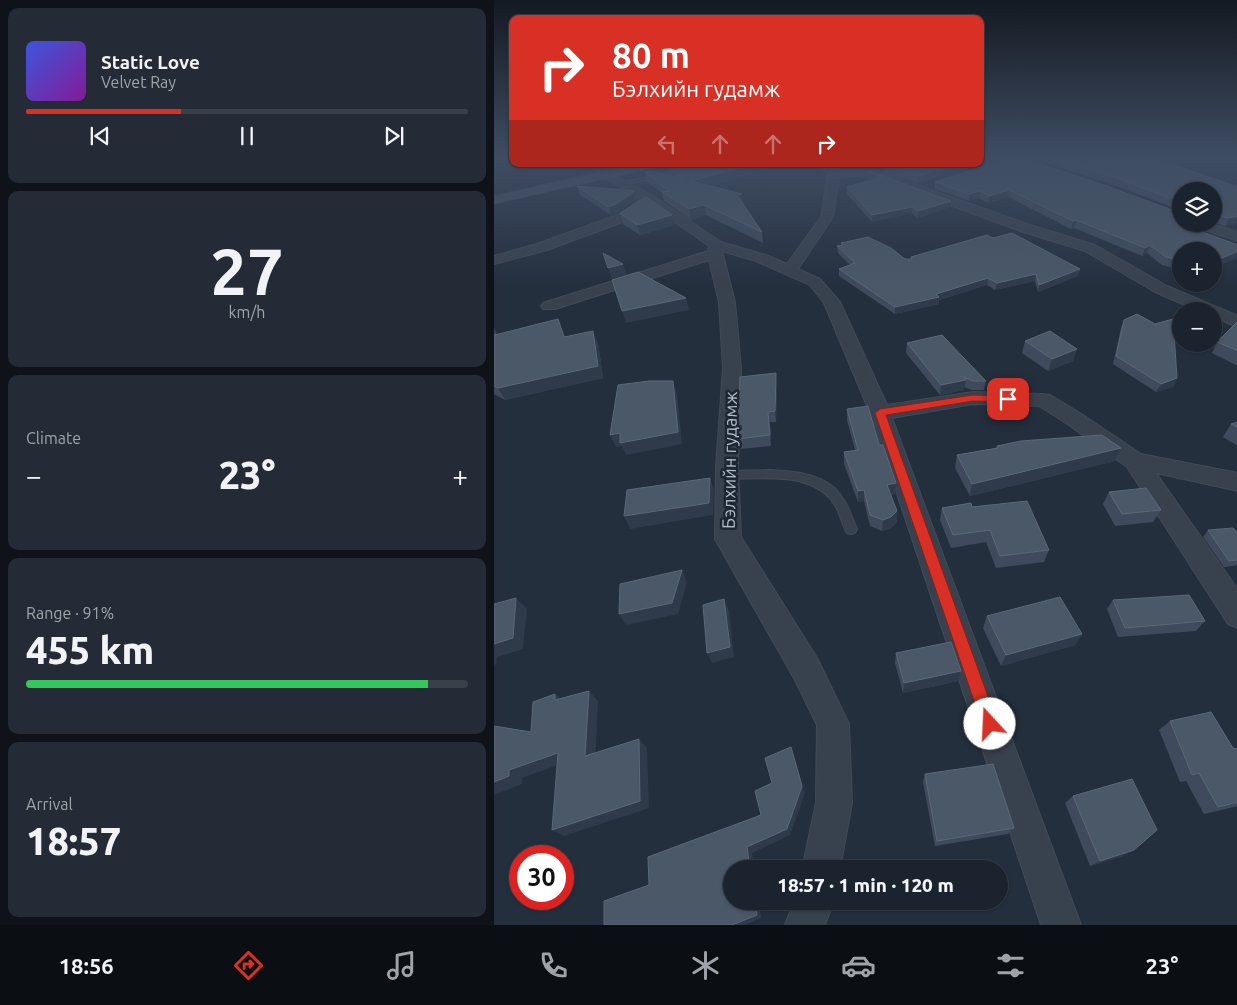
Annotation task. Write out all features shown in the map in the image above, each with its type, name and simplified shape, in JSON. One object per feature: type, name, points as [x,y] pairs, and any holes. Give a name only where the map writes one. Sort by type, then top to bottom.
[{"type":"street","points":[[494,260],[542,247],[624,217],[647,200]]},
{"type":"street","points":[[651,200],[715,250],[761,258],[790,270],[815,282],[832,302],[880,413],[1061,925]]},
{"type":"street","points":[[790,270],[827,217],[830,200]]},
{"type":"street","points":[[944,200],[1090,248],[1162,289],[1237,322]]},
{"type":"street","points":[[1222,232],[1237,237]]},
{"type":"street","points":[[550,306],[715,250]]},
{"type":"street","name":"Бэлхийн гудамж","points":[[715,250],[728,302],[732,368],[727,475],[728,539],[806,668],[833,724],[834,803],[823,860]]},
{"type":"street","points":[[880,413],[973,398],[1043,400],[1073,418],[1135,461],[1237,615]]},
{"type":"street","points":[[1135,461],[1237,482]]},
{"type":"street","points":[[805,925],[811,910]]},
{"type":"lane","points":[[727,475],[788,476],[811,480],[826,488],[837,498],[851,529]]},
{"type":"building","points":[[598,200],[622,200],[616,204],[608,207]]},
{"type":"building","points":[[641,200],[651,200],[672,215],[637,225],[620,213]]},
{"type":"building","points":[[675,200],[740,200],[762,232],[704,205],[689,209]]},
{"type":"building","points":[[859,200],[951,201],[918,211],[912,207],[872,215]]},
{"type":"building","points":[[1030,200],[1145,200],[1172,210],[1172,232],[1202,232],[1238,245],[1238,251],[1222,258],[1222,242],[1172,242],[1172,258],[1166,257],[1150,245],[1145,248],[1076,220],[1073,221]]},
{"type":"building","points":[[1222,200],[1238,200],[1238,216],[1229,218],[1222,216]]},
{"type":"building","points":[[1012,233],[1080,269],[1039,285],[1036,274],[997,283],[988,278],[936,294],[939,297],[895,307],[839,269],[855,263],[837,246],[843,245],[841,243],[868,237],[891,248],[905,259],[912,259],[911,257],[987,235],[993,238]]},
{"type":"building","points":[[603,253],[623,264],[608,268]]},
{"type":"building","points":[[638,272],[686,298],[622,311],[612,280]]},
{"type":"building","points":[[1137,314],[1155,324],[1172,319],[1172,352],[1175,352],[1177,378],[1161,384],[1116,356],[1124,320]]},
{"type":"building","points":[[558,319],[564,337],[593,331],[598,366],[498,388],[494,386],[494,334]]},
{"type":"building","points":[[1238,321],[1238,351],[1222,344],[1222,337]]},
{"type":"building","points":[[1050,331],[1077,349],[1052,359],[1025,341]]},
{"type":"building","points":[[942,335],[986,381],[973,381],[964,377],[966,380],[941,385],[907,343]]},
{"type":"building","points":[[776,373],[775,411],[768,412],[770,435],[738,439],[740,377]]},
{"type":"building","points":[[649,381],[673,381],[678,432],[620,443],[620,433],[610,435],[618,385]]},
{"type":"building","points":[[868,406],[879,445],[883,445],[896,483],[887,485],[897,511],[891,517],[883,520],[870,515],[864,490],[858,491],[844,452],[858,450],[847,409]]},
{"type":"building","points":[[1238,422],[1238,428],[1231,424]]},
{"type":"building","points":[[1102,435],[1121,448],[972,484],[957,455],[998,448],[997,446],[1021,441]]},
{"type":"building","points":[[710,478],[709,503],[624,516],[627,490]]},
{"type":"building","points":[[1146,488],[1161,510],[1122,514],[1109,492]]},
{"type":"building","points":[[1027,501],[1049,550],[1000,556],[990,530],[953,535],[942,508],[971,503],[972,507]]},
{"type":"building","points":[[1233,528],[1238,533],[1238,560],[1229,561],[1208,530]]},
{"type":"building","points":[[682,570],[672,603],[619,614],[620,584]]},
{"type":"building","points":[[1189,595],[1205,621],[1125,628],[1113,600]]},
{"type":"building","points":[[1060,597],[1082,634],[1006,655],[987,616]]},
{"type":"building","points":[[516,598],[513,638],[494,644],[494,604]]},
{"type":"building","points":[[724,599],[730,647],[707,653],[703,605]]},
{"type":"building","points":[[951,642],[961,671],[904,683],[896,653]]},
{"type":"building","points":[[589,691],[585,756],[639,739],[640,801],[552,830],[558,753],[509,770],[509,776],[494,782],[494,726],[531,732],[533,702],[555,694],[555,700]]},
{"type":"building","points":[[1211,712],[1233,748],[1238,749],[1238,802],[1218,807],[1199,773],[1192,775],[1170,721]]},
{"type":"building","points":[[791,747],[802,786],[787,829],[747,847],[749,860],[723,860],[723,910],[756,910],[757,915],[732,925],[604,925],[604,901],[649,885],[648,857],[761,815],[755,791],[772,783],[765,758]]},
{"type":"building","points":[[993,764],[1014,828],[937,841],[925,774]]},
{"type":"building","points":[[1132,779],[1157,830],[1134,850],[1100,861],[1073,796]]},
{"type":"route","points":[[990,724],[880,413],[973,398],[1008,399]]}]
